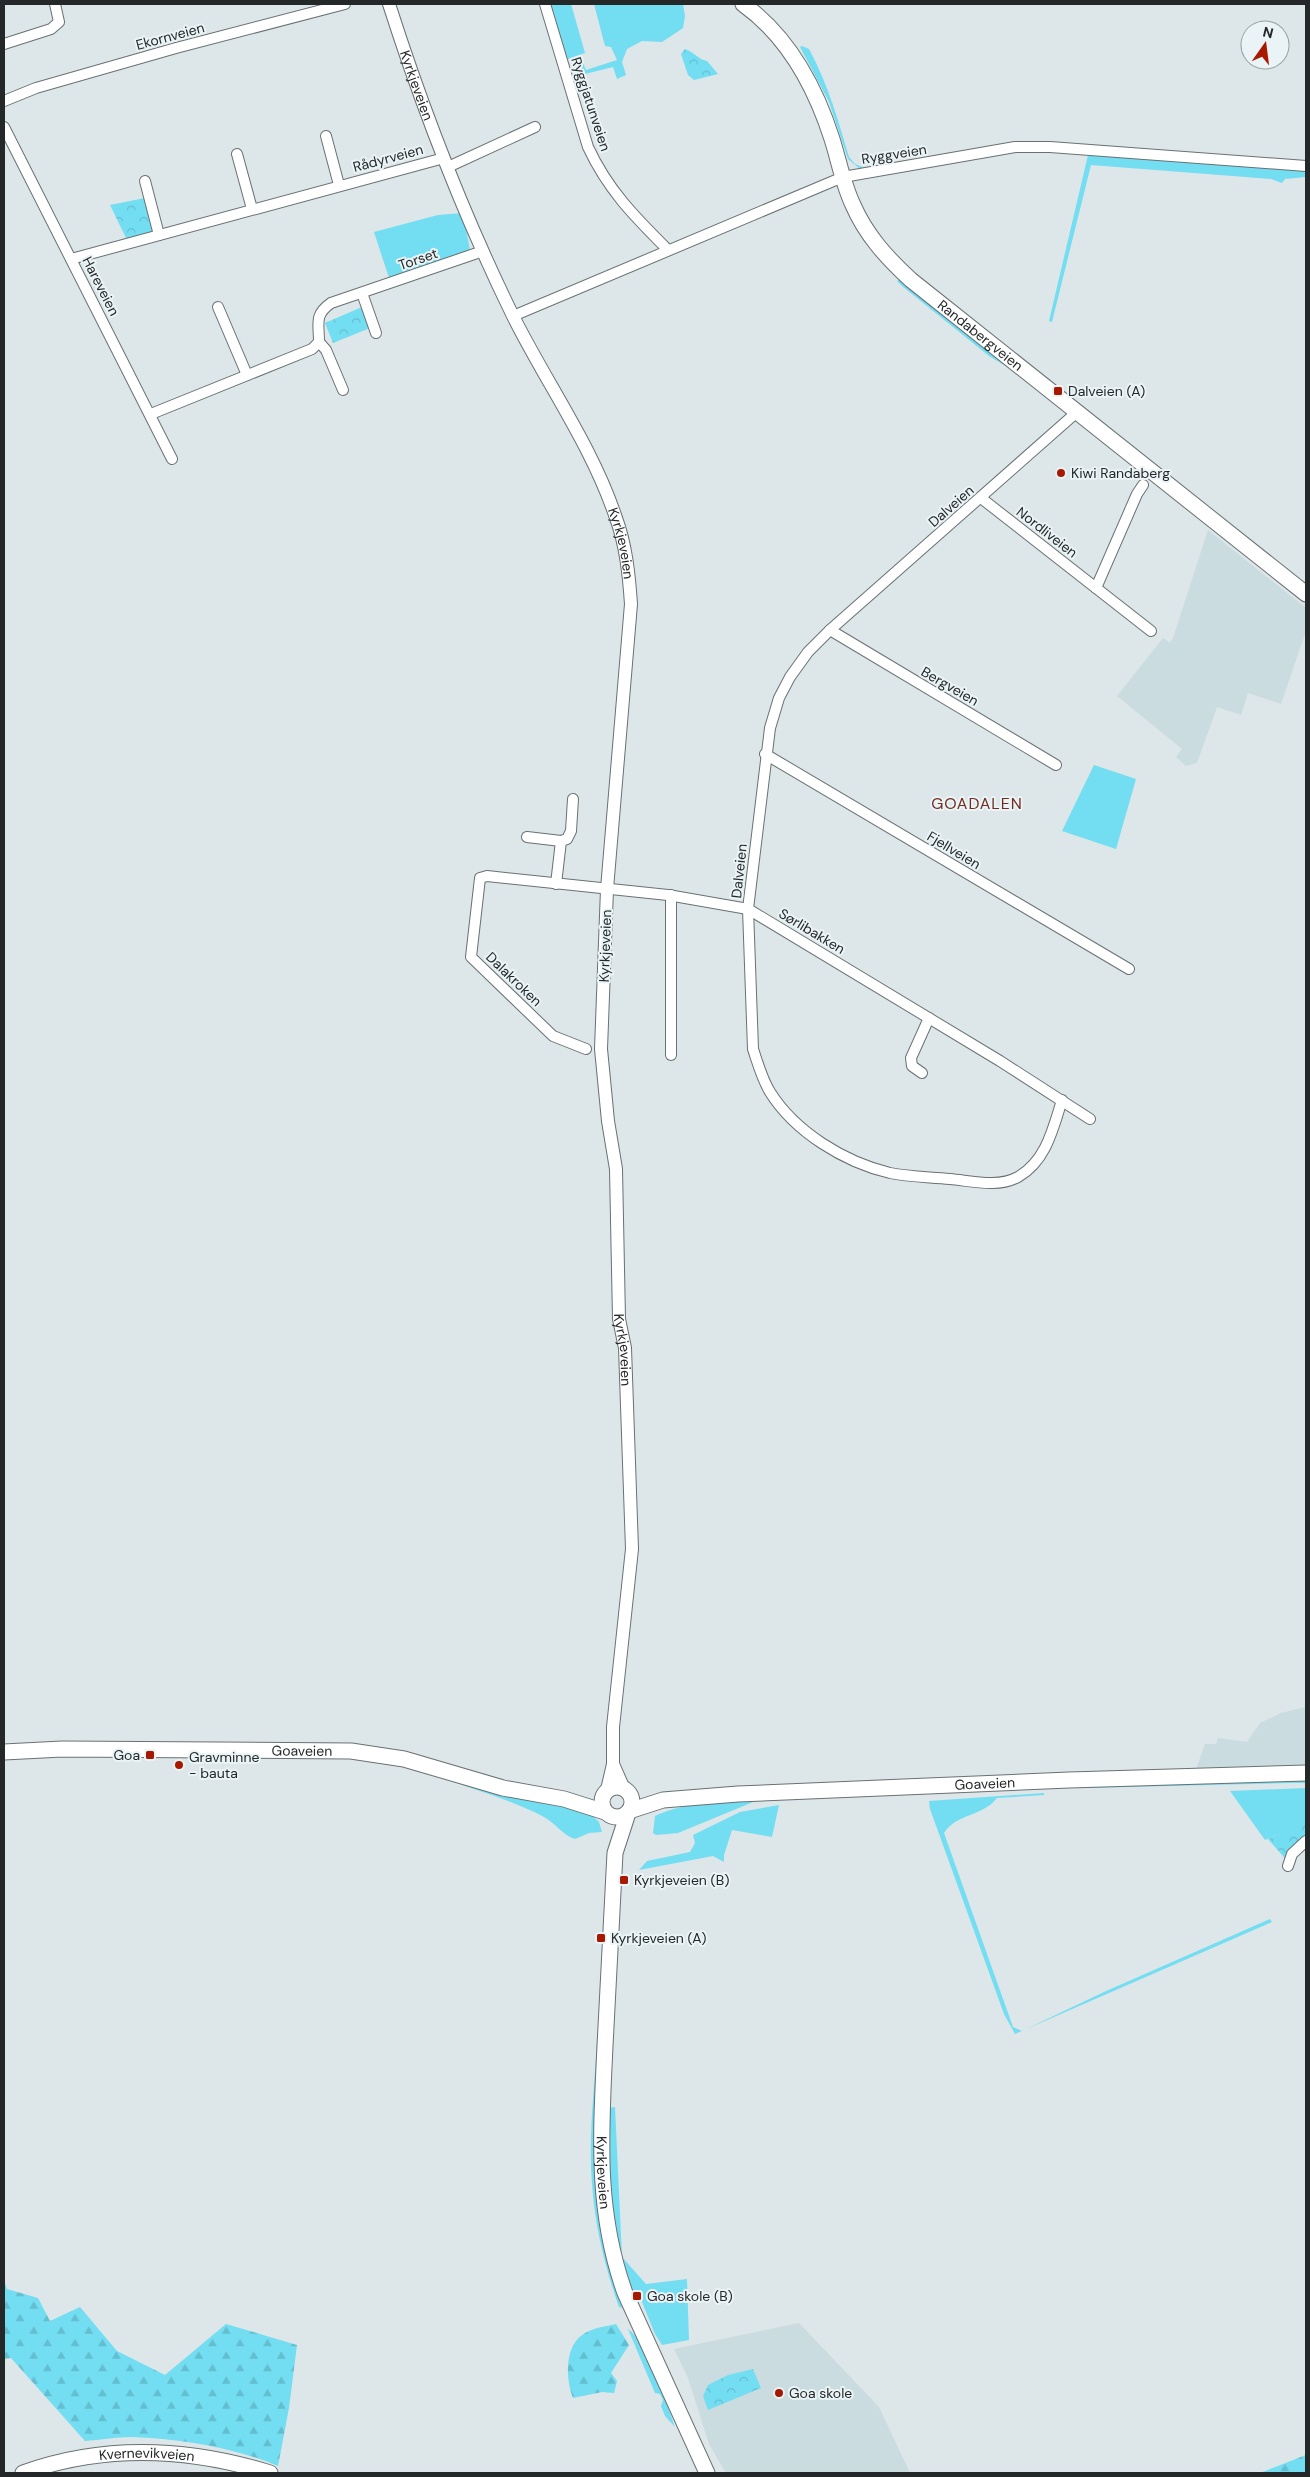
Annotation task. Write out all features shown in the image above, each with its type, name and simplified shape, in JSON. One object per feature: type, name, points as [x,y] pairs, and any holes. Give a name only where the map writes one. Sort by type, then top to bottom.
[{"type":"main road","name":"Randabergveien","points":[[743,4],[784,42],[807,78],[832,138],[843,177],[862,222],[884,254],[911,280],[1306,594]]},
{"type":"main road","name":"Goaveien","points":[[4,1752],[62,1749],[351,1751],[404,1759],[502,1788],[564,1798],[617,1818],[663,1800],[829,1789],[1306,1773]]},
{"type":"main road","name":"Goaveien","points":[[564,1798],[606,1792],[615,1787],[663,1800]]},
{"type":"main road","points":[[626,1790],[632,1802],[629,1812]]},
{"type":"main road","points":[[605,1813],[601,1802],[606,1792]]},
{"type":"main road","name":"Kyrkjeveien","points":[[629,1812],[615,1853],[601,2146],[606,2222],[614,2262],[625,2293],[707,2473]]},
{"type":"main road","name":"Kyrkjeveien","points":[[605,1813],[615,1853]]},
{"type":"main road","name":"Kvernevikveien","points":[[23,2473],[72,2459],[97,2455],[148,2452],[199,2456],[270,2473]]},
{"type":"street","points":[[4,44],[51,29],[59,22],[55,4]]},
{"type":"street","name":"Ekornveien","points":[[4,101],[36,88],[176,48],[345,4]]},
{"type":"street","name":"Kyrkjeveien","points":[[389,4],[446,162],[483,251],[513,316],[587,450],[607,493],[617,520],[629,576],[631,604],[628,661],[607,889],[601,1049],[608,1121],[616,1169],[619,1319],[625,1348],[632,1523],[631,1559],[613,1727],[612,1764],[606,1792]]},
{"type":"street","name":"Ryggjatunveien","points":[[545,4],[588,147],[597,166],[611,190],[667,249]]},
{"type":"street","name":"Hareveien","points":[[4,127],[152,414],[172,459]]},
{"type":"street","points":[[446,162],[535,127]]},
{"type":"street","name":"Rådyrveien","points":[[326,136],[339,185]]},
{"type":"street","name":"Ryggveien","points":[[513,316],[667,249],[843,177],[1015,147],[1050,147],[1306,166]]},
{"type":"street","points":[[237,154],[252,209]]},
{"type":"street","name":"Rådyrveien","points":[[71,258],[339,185],[446,162]]},
{"type":"street","points":[[145,181],[159,235]]},
{"type":"street","name":"Torset","points":[[342,390],[326,350],[319,342],[318,317],[321,310],[331,303],[483,251]]},
{"type":"street","points":[[362,293],[376,334]]},
{"type":"street","points":[[218,307],[247,375]]},
{"type":"street","points":[[152,414],[312,349],[319,342]]},
{"type":"street","name":"Dalveien","points":[[1062,1100],[1047,1146],[1034,1164],[1017,1178],[996,1184],[890,1172],[831,1149],[807,1133],[786,1114],[770,1092],[760,1072],[753,1049],[748,909],[765,754],[779,698],[790,677],[808,652],[830,630],[1077,412]]},
{"type":"street","points":[[1096,588],[1143,485]]},
{"type":"street","name":"Nordliveien","points":[[981,498],[1151,631]]},
{"type":"street","name":"Bergveien","points":[[830,630],[1056,765]]},
{"type":"street","name":"Fjellveien","points":[[765,754],[1129,970]]},
{"type":"street","points":[[527,837],[561,842],[568,839],[571,831],[573,799]]},
{"type":"street","points":[[556,884],[561,842]]},
{"type":"street","name":"Dalakroken","points":[[586,1049],[553,1036],[471,957],[480,878],[487,876],[607,889]]},
{"type":"street","name":"Sørlibakken","points":[[607,889],[671,895],[748,909],[929,1018],[1090,1119]]},
{"type":"street","points":[[671,895],[671,1056]]},
{"type":"street","points":[[922,1073],[912,1066],[911,1058],[929,1018]]},
{"type":"street","name":"Kyrkjeveien","points":[[612,1764],[626,1790]]},
{"type":"street","points":[[1288,1866],[1292,1854],[1306,1841]]},
{"type":"shaded area","points":[[1208,530],[1306,608],[1306,631],[1281,704],[1248,693],[1241,715],[1217,707],[1197,763],[1186,766],[1176,757],[1182,749],[1117,696],[1163,638],[1170,643],[1173,638]]},
{"type":"shaded area","points":[[1306,1707],[1306,1768],[1195,1772],[1205,1744],[1216,1744],[1218,1738],[1247,1742],[1260,1723],[1281,1713]]},
{"type":"shaded area","name":"Goa skole","points":[[799,2323],[879,2407],[910,2473],[726,2473],[709,2444],[688,2378],[674,2349]]},
{"type":"green space","points":[[545,4],[571,4],[585,53],[563,61]]},
{"type":"green space","points":[[594,4],[683,4],[685,16],[683,28],[662,42],[642,41],[627,49],[622,62],[626,75],[617,79],[613,67],[585,74],[588,88],[584,89],[580,84],[577,72],[582,61],[586,70],[617,60],[611,47],[605,46]]},
{"type":"green space","points":[[800,47],[809,49],[822,75],[849,157],[855,164],[870,170],[860,169],[848,159],[829,102]]},
{"type":"green space","points":[[685,49],[707,61],[718,74],[694,80],[688,75],[681,54]]},
{"type":"green space","points":[[1088,155],[1306,170],[1306,177],[1285,179],[1282,183],[1271,179],[1091,165],[1052,322],[1049,321]]},
{"type":"green space","points":[[150,197],[156,231],[127,240],[110,205]]},
{"type":"green space","points":[[463,213],[470,250],[389,278],[374,232],[438,215]]},
{"type":"green space","points":[[900,279],[1024,377],[989,356],[902,286],[897,281]]},
{"type":"green space","points":[[362,307],[370,328],[333,343],[325,323]]},
{"type":"green space","points":[[1094,765],[1136,779],[1116,849],[1062,831]]},
{"type":"green space","points":[[446,1779],[588,1812],[599,1822],[602,1832],[589,1833],[575,1839],[532,1811]]},
{"type":"green space","points":[[1306,1780],[1306,1783],[1082,1788],[1085,1785]]},
{"type":"green space","points":[[1306,1788],[1306,1822],[1265,1840],[1230,1791]]},
{"type":"green space","points":[[1044,1793],[1044,1795],[997,1798],[984,1809],[956,1822],[944,1833],[1013,2027],[1022,2031],[1015,2034],[1004,2014],[930,1809],[929,1801]]},
{"type":"green space","points":[[758,1800],[678,1833],[656,1835],[653,1833],[655,1816],[667,1811],[706,1803]]},
{"type":"green space","points":[[779,1805],[772,1837],[732,1830],[724,1855],[724,1862],[713,1856],[639,1870],[647,1861],[690,1852],[695,1843],[693,1835],[740,1812]]},
{"type":"green space","points":[[1306,1821],[1306,1841],[1289,1863],[1268,1839]]},
{"type":"green space","points":[[1270,1919],[1272,1922],[1023,2030]]},
{"type":"green space","points":[[600,2036],[596,2182],[601,2236],[622,2308],[619,2307],[601,2247],[592,2184],[592,2111],[597,2038]]},
{"type":"green space","points":[[615,2107],[622,2257],[646,2284],[687,2279],[689,2340],[662,2345],[655,2334],[638,2292],[635,2292],[624,2276],[617,2255],[612,2231],[608,2178],[608,2108]]},
{"type":"green space","points":[[4,2281],[7,2289],[38,2298],[50,2321],[80,2307],[117,2351],[165,2375],[226,2324],[297,2345],[289,2408],[278,2466],[225,2449],[187,2442],[131,2437],[85,2441],[11,2358],[4,2359]]},
{"type":"green space","points":[[616,2324],[629,2345],[611,2373],[617,2381],[614,2393],[602,2392],[573,2398],[570,2390],[568,2370],[571,2351],[575,2343],[589,2331]]},
{"type":"green space","points":[[628,2329],[635,2335],[649,2359],[675,2427],[665,2416],[661,2406],[663,2400],[660,2394],[655,2393]]},
{"type":"green space","points":[[753,2369],[761,2388],[708,2410],[703,2396],[708,2385],[728,2375]]},
{"type":"green space","points":[[1306,2455],[1306,2473],[1260,2473]]},
{"type":"place","name":"Dalveien (A)","points":[[1058,391]]},
{"type":"place","name":"Kiwi Randaberg","points":[[1061,473]]},
{"type":"place","name":"Goa","points":[[150,1755]]},
{"type":"place","name":"Gravminne - bauta","points":[[179,1765]]},
{"type":"place","name":"Kyrkjeveien (B)","points":[[624,1880]]},
{"type":"place","name":"Kyrkjeveien (A)","points":[[601,1938]]},
{"type":"place","name":"Goa skole (B)","points":[[637,2296]]},
{"type":"place","name":"Goa skole","points":[[779,2393]]},
{"type":"district","name":"GOADALEN","points":[[977,803]]}]
